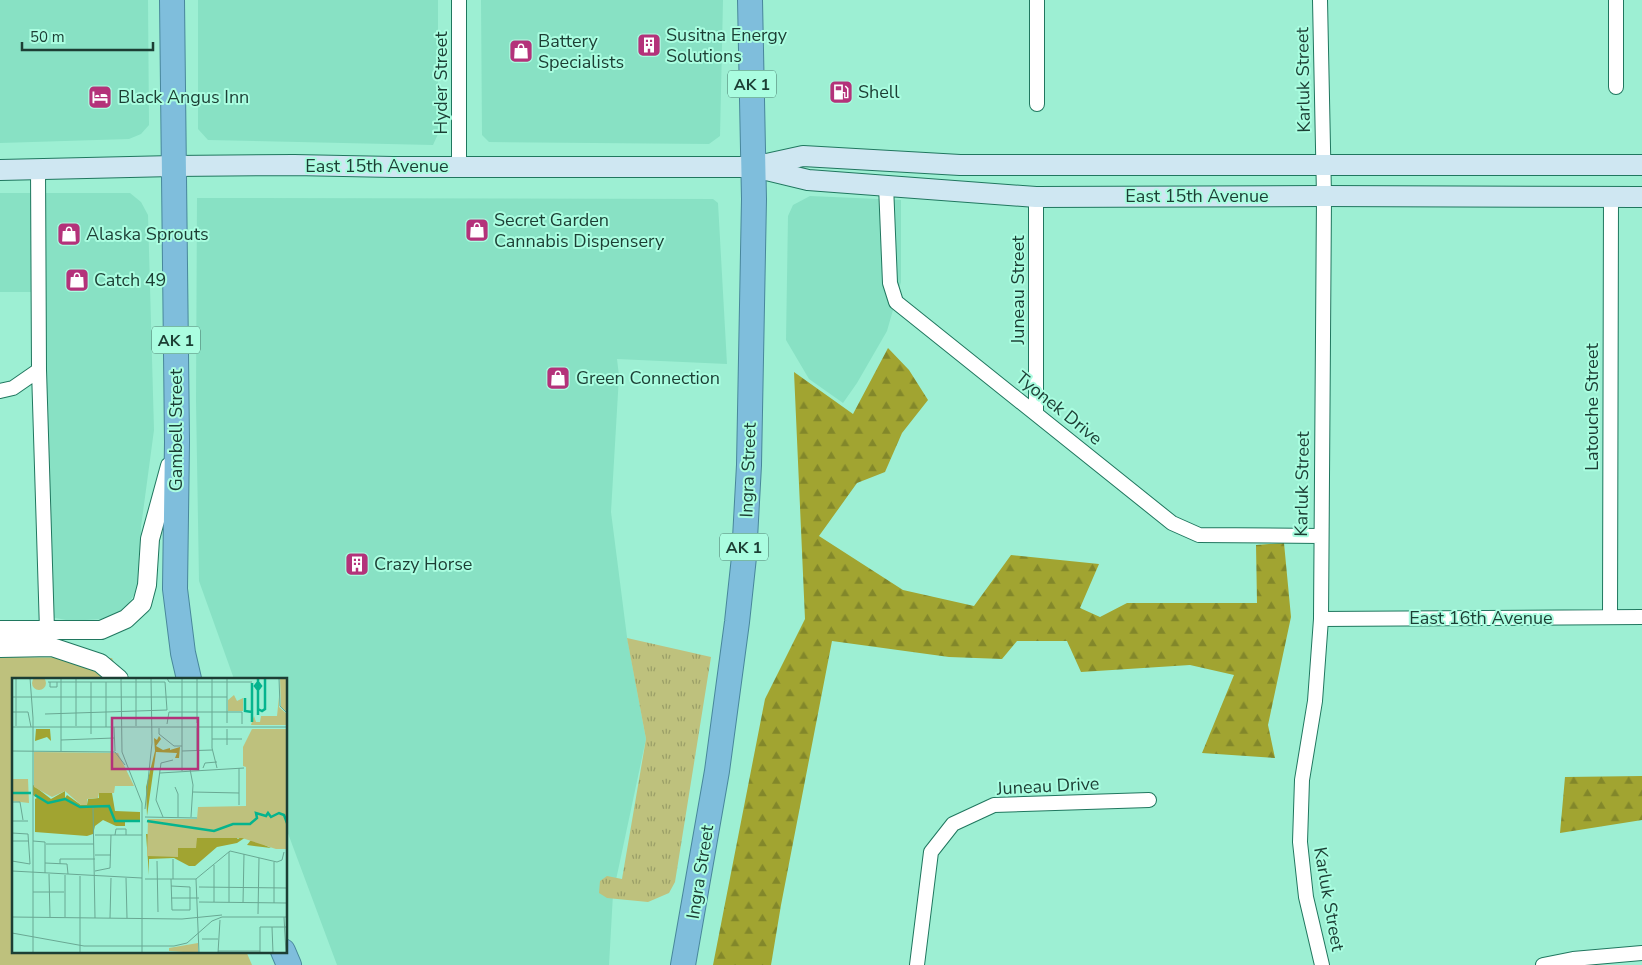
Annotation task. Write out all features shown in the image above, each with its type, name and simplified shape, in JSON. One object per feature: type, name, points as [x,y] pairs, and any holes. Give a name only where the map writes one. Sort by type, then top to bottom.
[{"type":"highway","name":"Gambell Street","points":[[172,0],[177,442],[175,589],[182,653],[189,678]]},
{"type":"highway","name":"Ingra Street","points":[[683,965],[716,771],[744,558],[749,465],[754,168],[750,0]]},
{"type":"main road","name":"East 15th Avenue","points":[[754,168],[803,156],[960,165],[1642,165]]},
{"type":"main road","name":"East 15th Avenue","points":[[0,170],[173,166],[754,168],[808,180],[1036,197],[1642,197]]},
{"type":"street","name":"Hyder Street","points":[[459,167],[460,0]]},
{"type":"street","points":[[1037,0],[1037,104]]},
{"type":"street","name":"Karluk Street","points":[[1320,0],[1324,196],[1320,619],[1315,701],[1302,780],[1300,842],[1306,897],[1322,965]]},
{"type":"street","points":[[1616,0],[1616,87]]},
{"type":"street","points":[[38,168],[38,370],[46,630]]},
{"type":"street","name":"Tyonek Drive","points":[[886,185],[890,283],[896,302],[1172,523],[1199,535],[1321,536]]},
{"type":"street","name":"Juneau Street","points":[[1036,197],[1036,414]]},
{"type":"street","name":"Latouche Street","points":[[1610,617],[1611,197]]},
{"type":"street","points":[[0,391],[13,388],[38,370]]},
{"type":"street","points":[[0,630],[101,630],[126,619],[142,604],[147,585],[150,539],[177,442]]},
{"type":"street","name":"East 16th Avenue","points":[[1320,619],[1642,617]]},
{"type":"street","points":[[0,648],[52,647],[100,663],[118,678]]},
{"type":"street","name":"Juneau Drive","points":[[917,965],[931,852],[953,824],[994,805],[1149,800]]},
{"type":"street","points":[[1542,965],[1573,959],[1642,954]]},
{"type":"shaded area","points":[[0,0],[148,0],[149,125],[141,134],[129,139],[0,143]]},
{"type":"shaded area","points":[[198,0],[438,0],[438,134],[433,145],[208,140],[198,129]]},
{"type":"shaded area","points":[[481,0],[723,0],[720,136],[709,144],[489,142],[482,135]]},
{"type":"shaded area","points":[[0,193],[130,193],[141,202],[148,215],[154,430],[141,527],[139,579],[134,595],[115,618],[71,621],[46,616],[38,292],[0,292]]},
{"type":"shaded area","points":[[810,196],[901,200],[901,282],[887,331],[857,383],[843,403],[809,379],[786,340],[788,216],[793,205]]},
{"type":"shaded area","points":[[197,198],[713,199],[718,203],[727,364],[617,359],[619,376],[611,512],[627,637],[646,739],[613,894],[609,965],[337,965],[288,833],[288,678],[234,678],[199,581],[196,401]]},
{"type":"green space","points":[[888,348],[909,370],[928,400],[902,433],[885,472],[857,483],[819,536],[903,590],[974,606],[1011,555],[1099,564],[1080,608],[1100,617],[1127,603],[1257,603],[1256,545],[1284,543],[1291,617],[1268,725],[1275,758],[1202,753],[1234,675],[1190,665],[1081,672],[1067,641],[1017,641],[1002,659],[949,657],[832,641],[771,965],[713,965],[765,699],[805,619],[794,372],[853,414]]},
{"type":"green space","points":[[627,638],[711,657],[675,882],[669,893],[648,902],[607,898],[599,893],[600,881],[607,876],[622,879],[646,739]]},
{"type":"green space","points":[[0,657],[112,658],[121,678],[12,678],[12,952],[246,952],[252,965],[0,965]]},
{"type":"green space","points":[[1642,776],[1642,820],[1560,833],[1565,777]]},
{"type":"place","name":"Susitna Energy Solutions","points":[[649,45]]},
{"type":"place","name":"Battery Specialists","points":[[521,51]]},
{"type":"place","name":"Shell","points":[[841,92]]},
{"type":"place","name":"Black Angus Inn","points":[[100,97]]},
{"type":"place","name":"Secret Garden Cannabis Dispensery","points":[[477,230]]},
{"type":"place","name":"Alaska Sprouts","points":[[69,234]]},
{"type":"place","name":"Catch 49","points":[[77,280]]},
{"type":"place","name":"Green Connection","points":[[558,378]]},
{"type":"place","name":"Crazy Horse","points":[[357,564]]}]
